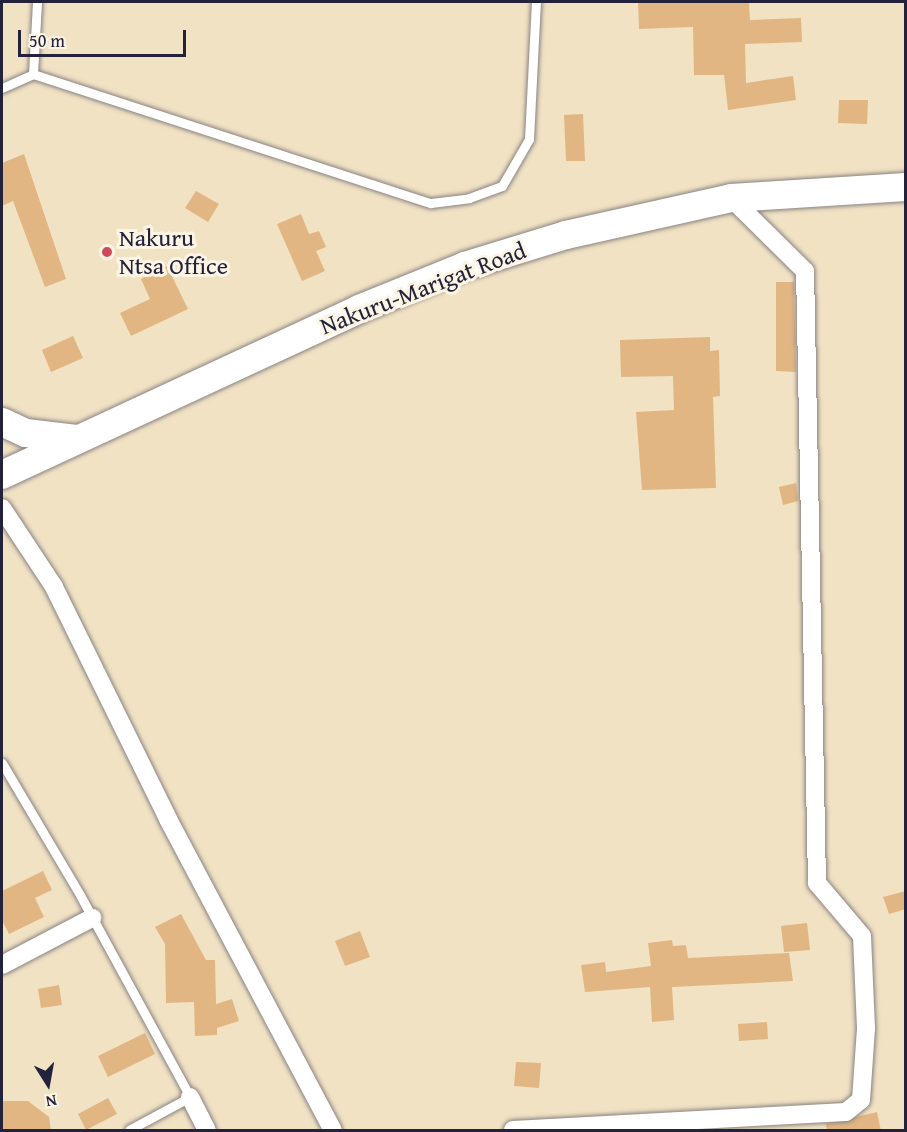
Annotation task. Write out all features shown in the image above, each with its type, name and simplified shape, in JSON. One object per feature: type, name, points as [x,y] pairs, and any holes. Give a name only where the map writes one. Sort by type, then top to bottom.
[{"type":"main road","name":"Nakuru-Marigat Road","points":[[2,475],[359,309],[465,266],[566,235],[731,198],[906,187]]},
{"type":"main road","points":[[2,422],[26,433],[80,440]]},
{"type":"street","points":[[513,1131],[846,1112],[861,1100],[866,1028],[862,936],[817,883],[805,271],[731,198]]},
{"type":"street","points":[[2,508],[54,587],[168,819],[333,1131]]},
{"type":"street","points":[[2,965],[92,918]]},
{"type":"street","points":[[190,1097],[207,1131]]},
{"type":"lane","points":[[33,74],[37,2]]},
{"type":"lane","points":[[2,88],[33,74],[441,202],[502,186],[529,139],[536,2]]},
{"type":"lane","points":[[2,763],[92,918],[190,1097],[129,1131]]},
{"type":"building","points":[[638,2],[749,2],[750,20],[801,18],[802,42],[745,44],[746,83],[793,76],[796,100],[728,110],[724,75],[694,75],[693,27],[639,29]]},
{"type":"building","points":[[839,100],[868,100],[867,124],[838,123]]},
{"type":"building","points":[[583,114],[585,161],[566,161],[564,115]]},
{"type":"building","points":[[24,154],[66,279],[45,287],[13,201],[2,206],[2,163]]},
{"type":"building","points":[[196,191],[219,204],[208,222],[185,208]]},
{"type":"building","points":[[301,214],[309,234],[319,231],[326,247],[316,251],[325,271],[302,281],[277,224]]},
{"type":"building","points":[[167,266],[188,309],[131,336],[120,313],[150,299],[141,279]]},
{"type":"building","points":[[776,282],[794,282],[796,372],[776,371]]},
{"type":"building","points":[[73,336],[83,358],[51,372],[42,350]]},
{"type":"building","points":[[710,337],[710,351],[719,350],[720,396],[713,397],[716,488],[642,490],[636,412],[674,410],[673,376],[621,377],[620,340]]},
{"type":"building","points":[[796,483],[798,501],[783,505],[779,487]]},
{"type":"building","points":[[43,871],[52,890],[35,898],[44,917],[9,934],[2,920],[2,891]]},
{"type":"building","points":[[906,891],[906,909],[889,914],[883,897]]},
{"type":"building","points":[[181,914],[206,960],[215,960],[216,1004],[232,999],[239,1021],[217,1028],[217,1035],[195,1036],[194,1002],[166,1003],[165,944],[155,927]]},
{"type":"building","points":[[807,923],[810,950],[784,952],[781,926]]},
{"type":"building","points":[[360,931],[370,957],[345,966],[335,941]]},
{"type":"building","points":[[672,940],[673,946],[686,945],[688,958],[789,953],[793,981],[672,987],[674,1020],[652,1022],[650,987],[585,992],[581,965],[605,962],[606,972],[651,966],[648,943]]},
{"type":"building","points":[[59,985],[62,1005],[41,1008],[38,989]]},
{"type":"building","points":[[767,1022],[768,1039],[739,1041],[738,1024]]},
{"type":"building","points":[[145,1033],[155,1054],[108,1077],[98,1056]]},
{"type":"building","points":[[516,1062],[541,1063],[539,1088],[514,1086]]},
{"type":"building","points":[[108,1098],[117,1114],[86,1130],[78,1114]]},
{"type":"building","points":[[2,1101],[28,1101],[49,1117],[51,1131],[2,1131]]},
{"type":"building","points":[[877,1112],[881,1131],[827,1131],[826,1124]]},
{"type":"place","name":"Nakuru Ntsa Office","points":[[107,252]]}]
